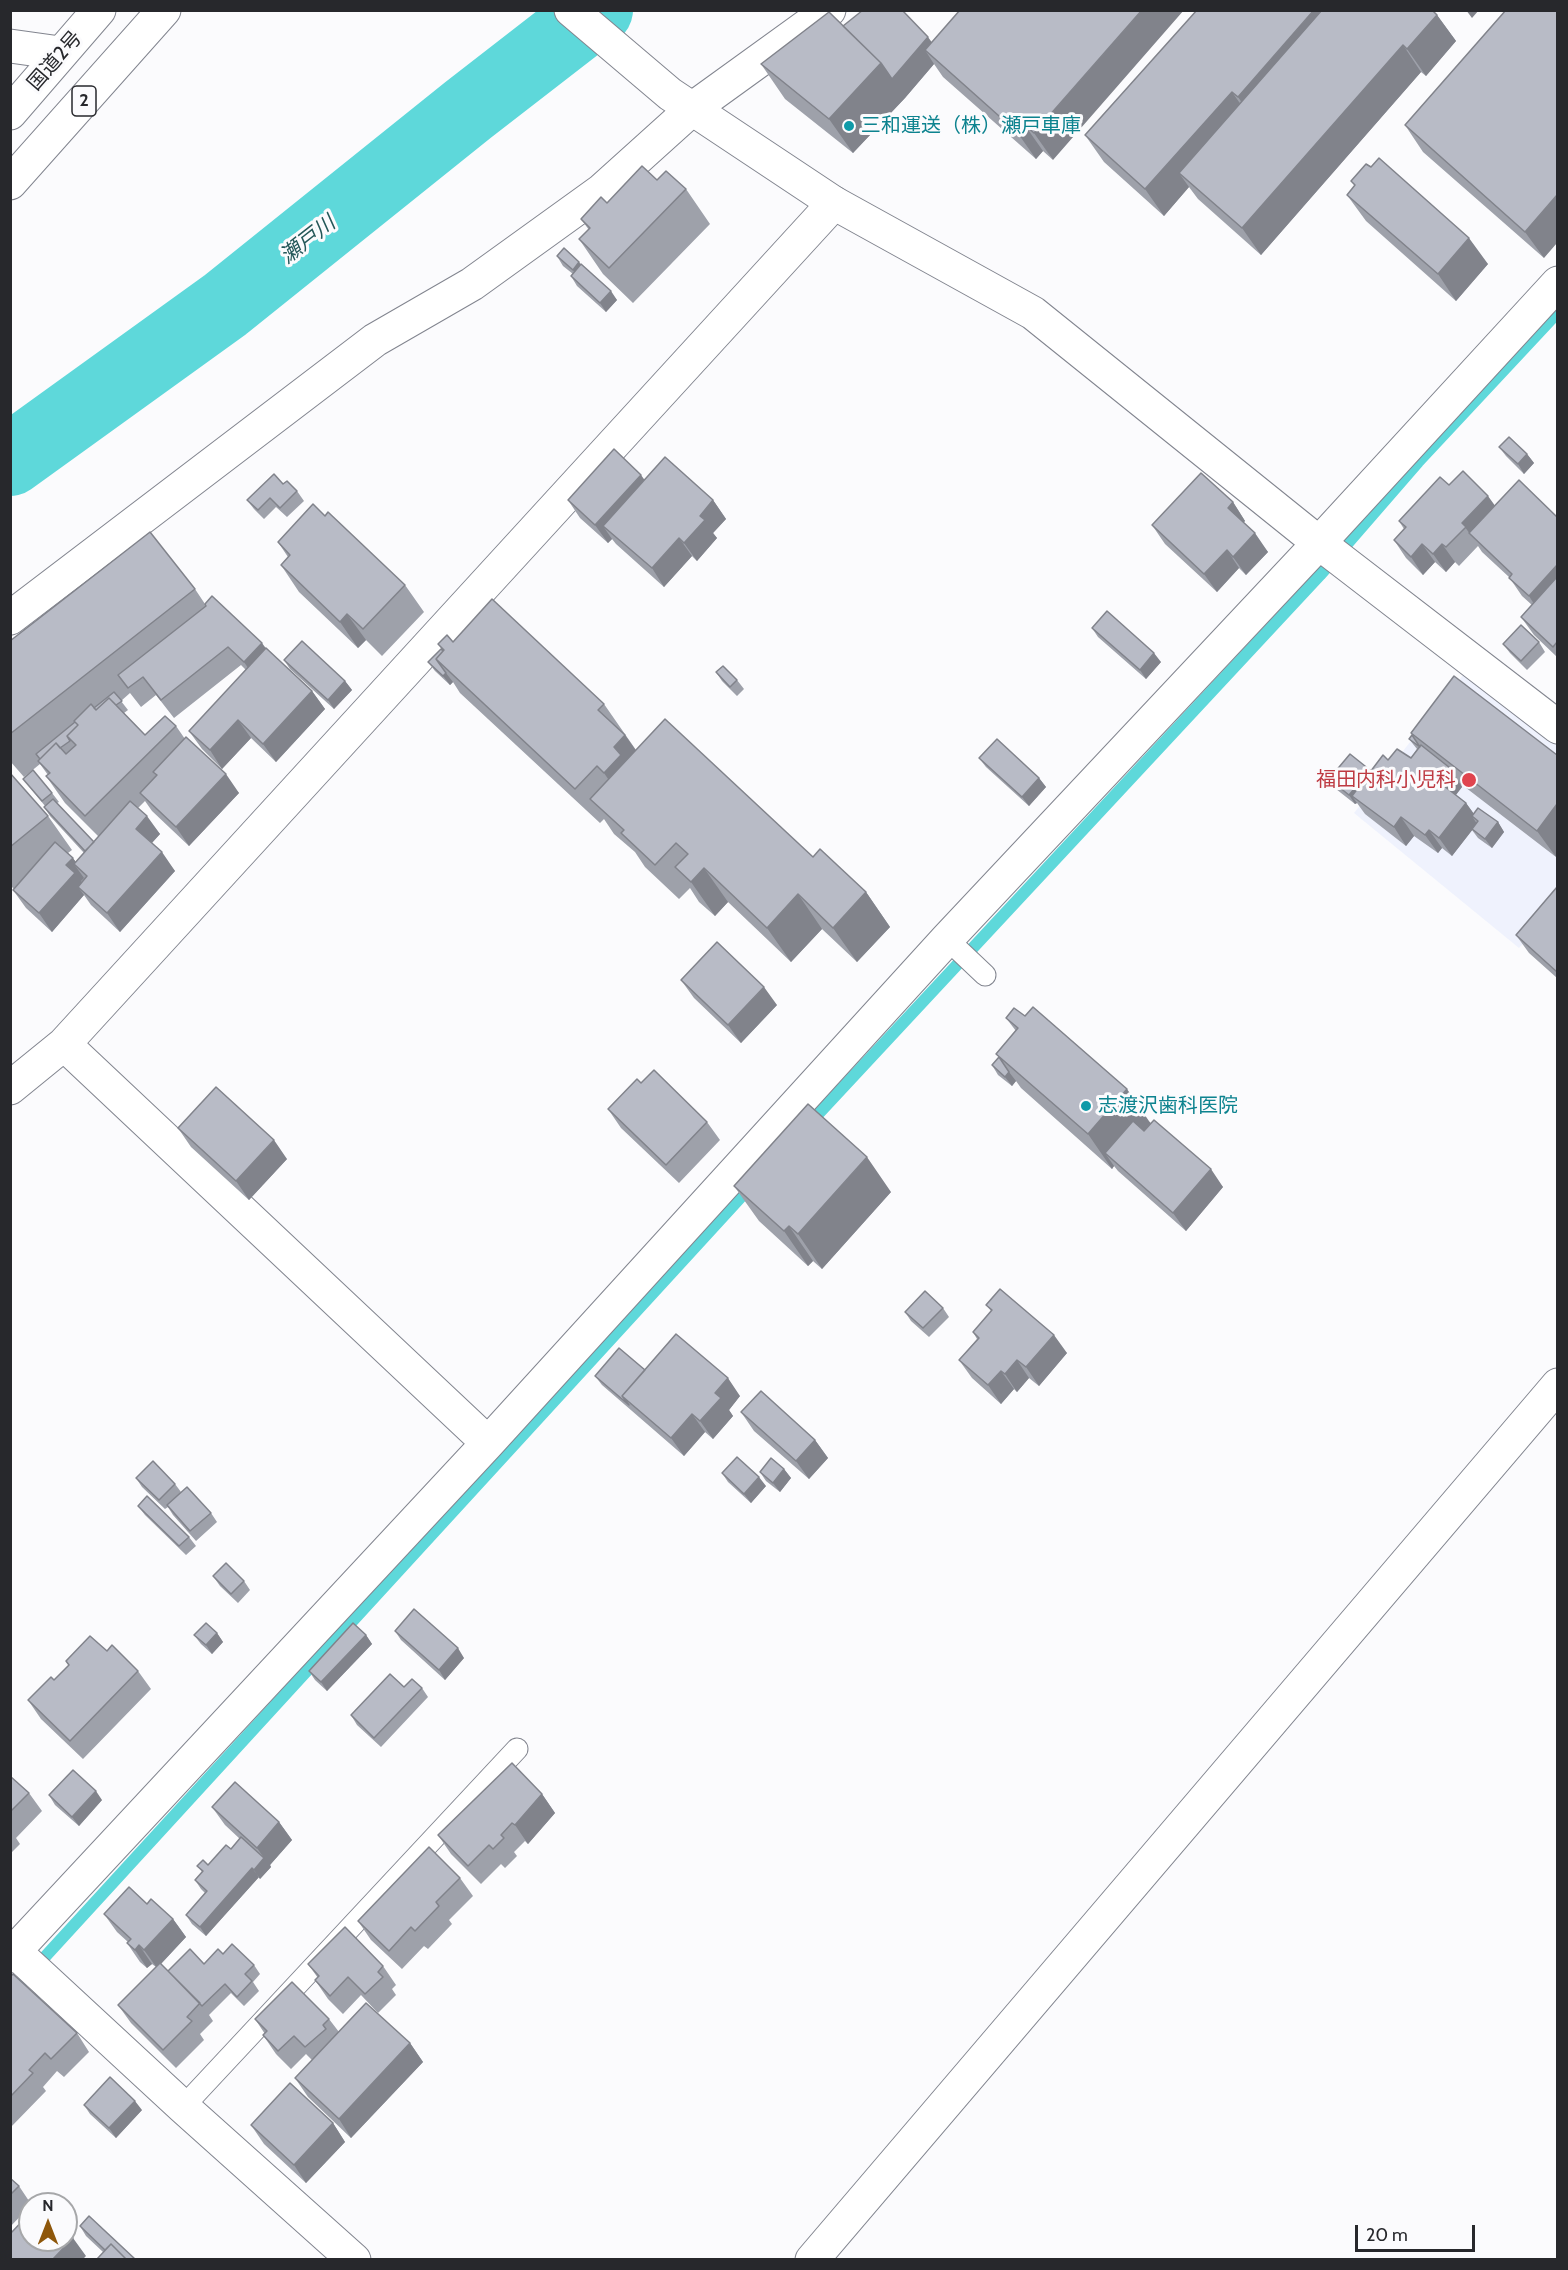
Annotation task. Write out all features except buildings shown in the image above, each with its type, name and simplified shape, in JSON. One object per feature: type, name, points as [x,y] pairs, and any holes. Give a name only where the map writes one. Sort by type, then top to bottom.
[{"type":"main road","points":[[571,10],[681,102],[834,203],[1033,313],[1332,552],[1557,727]]},
{"type":"main road","points":[[10,618],[375,340],[472,284],[601,191],[681,102],[829,10]]},
{"type":"main road","name":"2","points":[[10,183],[161,14]]},
{"type":"main road","name":"国道2号","points":[[10,113],[95,15]]},
{"type":"main road","points":[[10,46],[60,53]]},
{"type":"main road","points":[[10,1088],[63,1044],[834,203]]},
{"type":"main road","points":[[354,2259],[183,2107],[21,1958],[488,1443],[953,944],[1332,552],[1557,284]]},
{"type":"main road","points":[[63,1044],[488,1443]]},
{"type":"main road","points":[[812,2259],[1557,1385]]},
{"type":"lane","points":[[953,944],[986,975]]},
{"type":"lane","points":[[183,2107],[517,1749]]},
{"type":"shaded area","name":"福田内科小児科","points":[[1463,675],[1557,746],[1557,907],[1519,948],[1354,813]]},
{"type":"waterway","name":"瀬戸川","points":[[10,460],[225,305],[468,110],[597,10]]},
{"type":"waterway","points":[[808,1125],[1320,575],[1418,462],[1558,312]]},
{"type":"waterway","points":[[10,1995],[751,1186]]},
{"type":"place","name":"三和運送（株）瀬戸車庫","points":[[849,126]]},
{"type":"place","name":"福田内科小児科","points":[[1469,780]]},
{"type":"place","name":"志渡沢歯科医院","points":[[1086,1106]]}]
